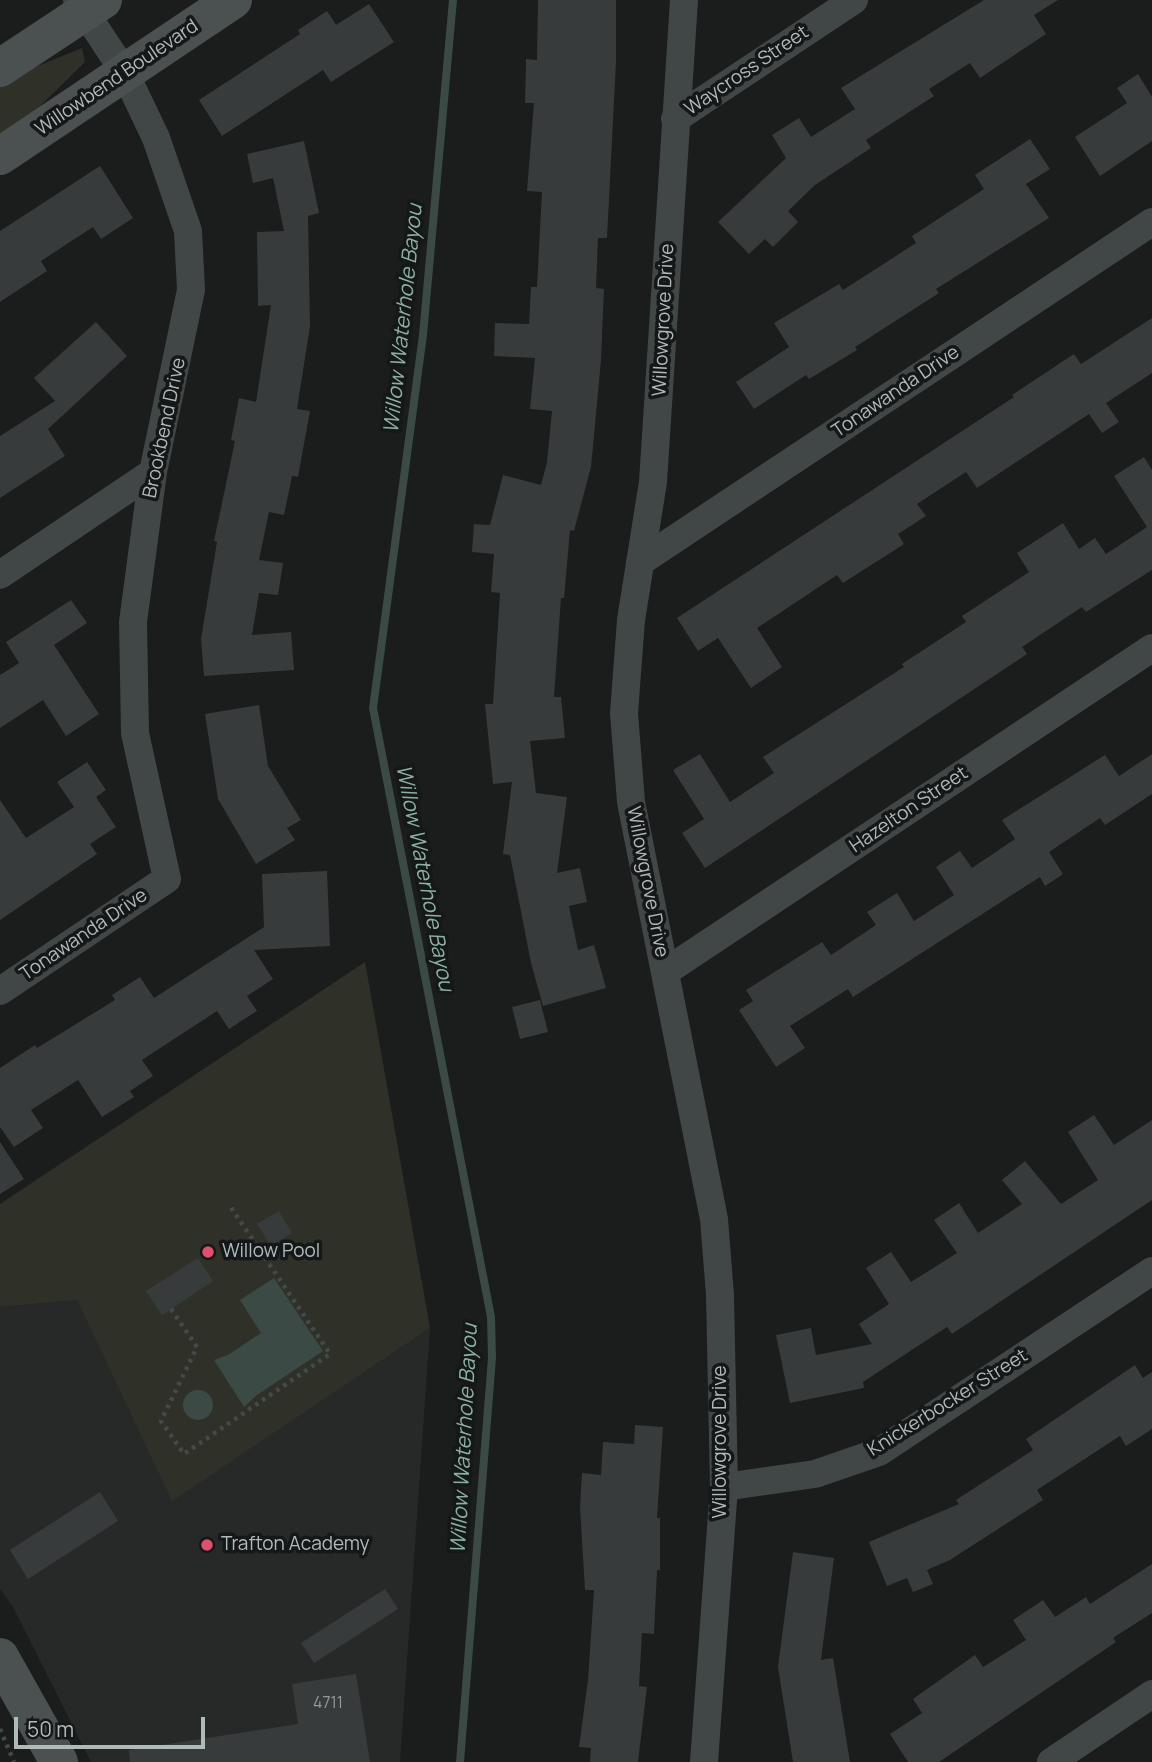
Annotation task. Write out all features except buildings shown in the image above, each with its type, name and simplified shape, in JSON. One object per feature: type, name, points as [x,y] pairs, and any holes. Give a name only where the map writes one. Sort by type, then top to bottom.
[{"type":"main road","name":"Willowbend Boulevard","points":[[0,156],[233,0]]},
{"type":"main road","points":[[0,68],[88,4]]},
{"type":"main road","points":[[0,1657],[59,1762]]},
{"type":"street","name":"Willowgrove Drive","points":[[684,0],[658,427],[653,482],[625,669],[625,757],[714,1219],[720,1295],[724,1487],[704,1762]]},
{"type":"street","name":"Waycross Street","points":[[675,119],[854,0]]},
{"type":"street","name":"Brookbend Drive","points":[[88,4],[125,72],[156,138],[188,231],[191,290],[153,472],[132,622],[135,733],[167,879]]},
{"type":"street","name":"Tonawanda Drive","points":[[640,562],[1152,222]]},
{"type":"street","points":[[0,575],[153,472]]},
{"type":"street","name":"Hazelton Street","points":[[665,972],[1152,648]]},
{"type":"street","name":"Tonawanda Drive","points":[[0,991],[167,879]]},
{"type":"street","name":"Knickerbocker Street","points":[[724,1487],[816,1474],[878,1452],[1152,1271]]},
{"type":"street","points":[[1051,1762],[1152,1693]]},
{"type":"path","points":[[171,1309],[197,1347],[161,1421],[184,1454],[330,1354],[230,1206]]},
{"type":"path","points":[[0,1729],[15,1762]]},
{"type":"shaded area","points":[[82,48],[85,62],[29,117],[0,137],[0,87],[23,72]]},
{"type":"shaded area","name":"Willow Pool","points":[[365,962],[430,1328],[172,1501],[77,1300],[0,1307],[0,1204]]},
{"type":"shaded area","points":[[274,1278],[323,1351],[257,1395],[244,1407],[214,1360],[228,1355],[261,1333],[240,1300]]},
{"type":"shaded area","name":"Trafton Academy","points":[[77,1300],[172,1500],[430,1328],[400,1762],[91,1762],[13,1607],[0,1589],[0,1307]]},
{"type":"shaded area","points":[[198,1390],[208,1395],[213,1405],[208,1415],[198,1420],[188,1415],[183,1405],[188,1395]]},
{"type":"waterway","name":"Willow Waterhole Bayou","points":[[453,0],[423,335],[373,708],[491,1317],[492,1358],[460,1762]]},
{"type":"place","name":"Willow Pool","points":[[208,1252]]},
{"type":"place","name":"Trafton Academy","points":[[207,1545]]}]
